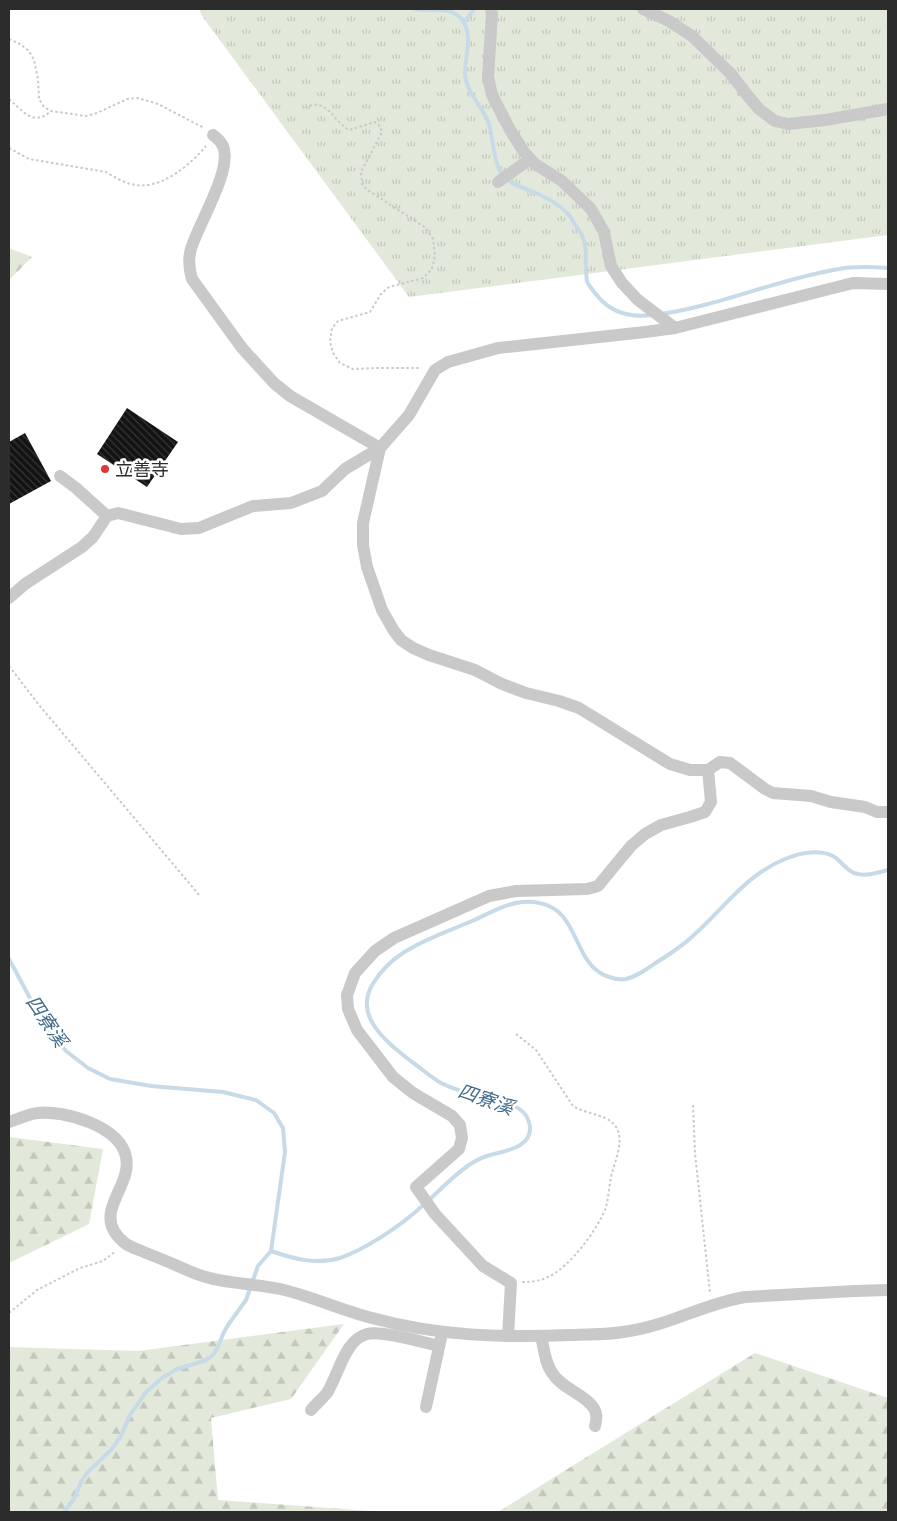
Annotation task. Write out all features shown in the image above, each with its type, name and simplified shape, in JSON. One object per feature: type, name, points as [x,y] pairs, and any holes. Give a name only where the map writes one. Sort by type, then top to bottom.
[{"type":"street","points":[[491,9],[488,78],[492,95],[514,136],[524,152],[535,164],[562,181],[591,209],[604,232],[611,266],[622,283],[638,300],[675,328]]},
{"type":"street","points":[[643,9],[669,21],[692,36],[731,74],[759,109],[775,121],[788,124],[826,120],[888,109]]},
{"type":"street","points":[[213,135],[224,147],[224,162],[218,188],[191,249],[188,267],[192,279],[242,348],[274,383],[290,396],[380,448]]},
{"type":"street","points":[[498,182],[530,158]]},
{"type":"street","points":[[9,598],[25,584],[82,547],[93,537],[107,516],[118,513],[182,529],[199,528],[253,506],[291,503],[322,491],[345,469],[380,448],[409,415],[435,370],[448,362],[498,348],[675,328],[853,283],[888,284]]},
{"type":"street","points":[[380,448],[363,523],[363,545],[367,567],[382,610],[401,640],[429,655],[475,670],[502,684],[579,708],[670,764],[690,770],[708,770],[720,762],[730,763],[765,789],[773,792],[811,796],[831,802],[865,807],[877,812],[888,812]]},
{"type":"street","points":[[60,476],[107,516]]},
{"type":"street","points":[[508,1336],[511,1283],[483,1266],[435,1214],[416,1187],[459,1149],[462,1138],[460,1125],[452,1116],[413,1093],[393,1077],[357,1030],[348,1009],[347,995],[355,973],[375,952],[394,938],[489,896],[516,891],[587,889],[598,886],[631,846],[645,834],[661,825],[690,818],[705,812],[711,802],[708,770]]},
{"type":"street","points":[[9,1122],[38,1113],[58,1114],[94,1124],[108,1132],[119,1143],[126,1156],[126,1175],[110,1212],[110,1224],[116,1234],[126,1244],[204,1277],[282,1289],[371,1318],[442,1333],[541,1336],[621,1333],[657,1325],[728,1300],[745,1297],[855,1290],[888,1290]]},
{"type":"street","points":[[426,1408],[442,1333]]},
{"type":"street","points":[[311,1410],[326,1393],[344,1356],[355,1340],[366,1334],[380,1334],[439,1346]]},
{"type":"street","points":[[541,1336],[547,1362],[552,1373],[560,1383],[594,1407],[596,1414],[595,1426]]},
{"type":"path","points":[[9,39],[29,51],[34,60],[38,78],[39,99],[44,107],[50,110],[86,116],[127,99],[138,98],[158,104],[204,128],[213,135],[205,147],[189,163],[169,178],[146,185],[133,185],[117,179],[106,172],[28,159],[9,148]]},
{"type":"path","points":[[9,99],[29,116],[38,119],[50,110]]},
{"type":"path","points":[[305,108],[317,104],[324,106],[340,125],[349,130],[376,122],[380,126],[382,132],[360,172],[362,184],[366,189],[426,228],[433,239],[435,256],[432,269],[423,278],[389,287],[381,294],[370,312],[338,321],[332,328],[330,341],[333,353],[340,363],[353,369],[413,368],[435,370]]},
{"type":"path","points":[[9,666],[39,705],[200,896]]},
{"type":"path","points":[[511,1283],[532,1282],[549,1277],[571,1260],[593,1232],[606,1207],[610,1178],[620,1141],[619,1132],[614,1123],[580,1111],[573,1106],[536,1050],[516,1034]]},
{"type":"path","points":[[693,1106],[695,1153],[712,1306]]},
{"type":"path","points":[[9,1313],[38,1290],[80,1268],[103,1261],[126,1244]]},
{"type":"green space","points":[[199,9],[888,9],[888,235],[409,297],[202,16]]},
{"type":"green space","points":[[9,248],[32,257],[9,280]]},
{"type":"green space","points":[[9,1137],[103,1149],[89,1224],[9,1263]]},
{"type":"green space","points":[[344,1324],[291,1399],[211,1418],[218,1500],[385,1512],[9,1512],[9,1347],[138,1351]]},
{"type":"green space","points":[[755,1353],[888,1398],[888,1512],[498,1512]]},
{"type":"building","name":"立善寺","points":[[127,408],[178,442],[147,487],[97,454]]},
{"type":"building","points":[[25,433],[51,481],[9,504],[9,442]]},
{"type":"waterway","points":[[414,9],[447,11],[458,16],[463,21],[468,33],[466,80],[471,94],[483,111],[489,124],[495,158],[502,174],[510,182],[551,201],[569,215],[580,231],[585,245],[588,282],[601,300],[620,312],[635,316],[652,315]]},
{"type":"waterway","points":[[464,23],[474,9]]},
{"type":"waterway","points":[[661,314],[706,305],[816,273],[851,267],[888,268]]},
{"type":"waterway","name":"四寮溪","points":[[9,959],[44,1024],[66,1051],[88,1068],[110,1079],[151,1086],[223,1092],[256,1100],[274,1113],[283,1128],[285,1152],[271,1251],[297,1259],[323,1261],[350,1254],[382,1236],[412,1215],[462,1170],[482,1158],[518,1146],[528,1137],[530,1130],[528,1119],[519,1109],[508,1104],[459,1091],[441,1083],[412,1062],[375,1028],[367,1006],[368,994],[380,974],[399,956],[428,939],[502,907],[515,903],[533,902],[547,905],[560,914],[567,922],[590,964],[598,972],[609,977],[626,979],[642,972],[682,946],[747,882],[771,865],[785,859],[804,853],[817,852],[836,858],[854,873],[862,875],[888,870]]},
{"type":"waterway","points":[[64,1512],[74,1499],[87,1473],[111,1450],[121,1436],[130,1415],[146,1392],[162,1378],[177,1369],[204,1361],[213,1355],[228,1325],[246,1300],[258,1266],[271,1251]]},
{"type":"place","name":"立善寺","points":[[105,469]]}]
